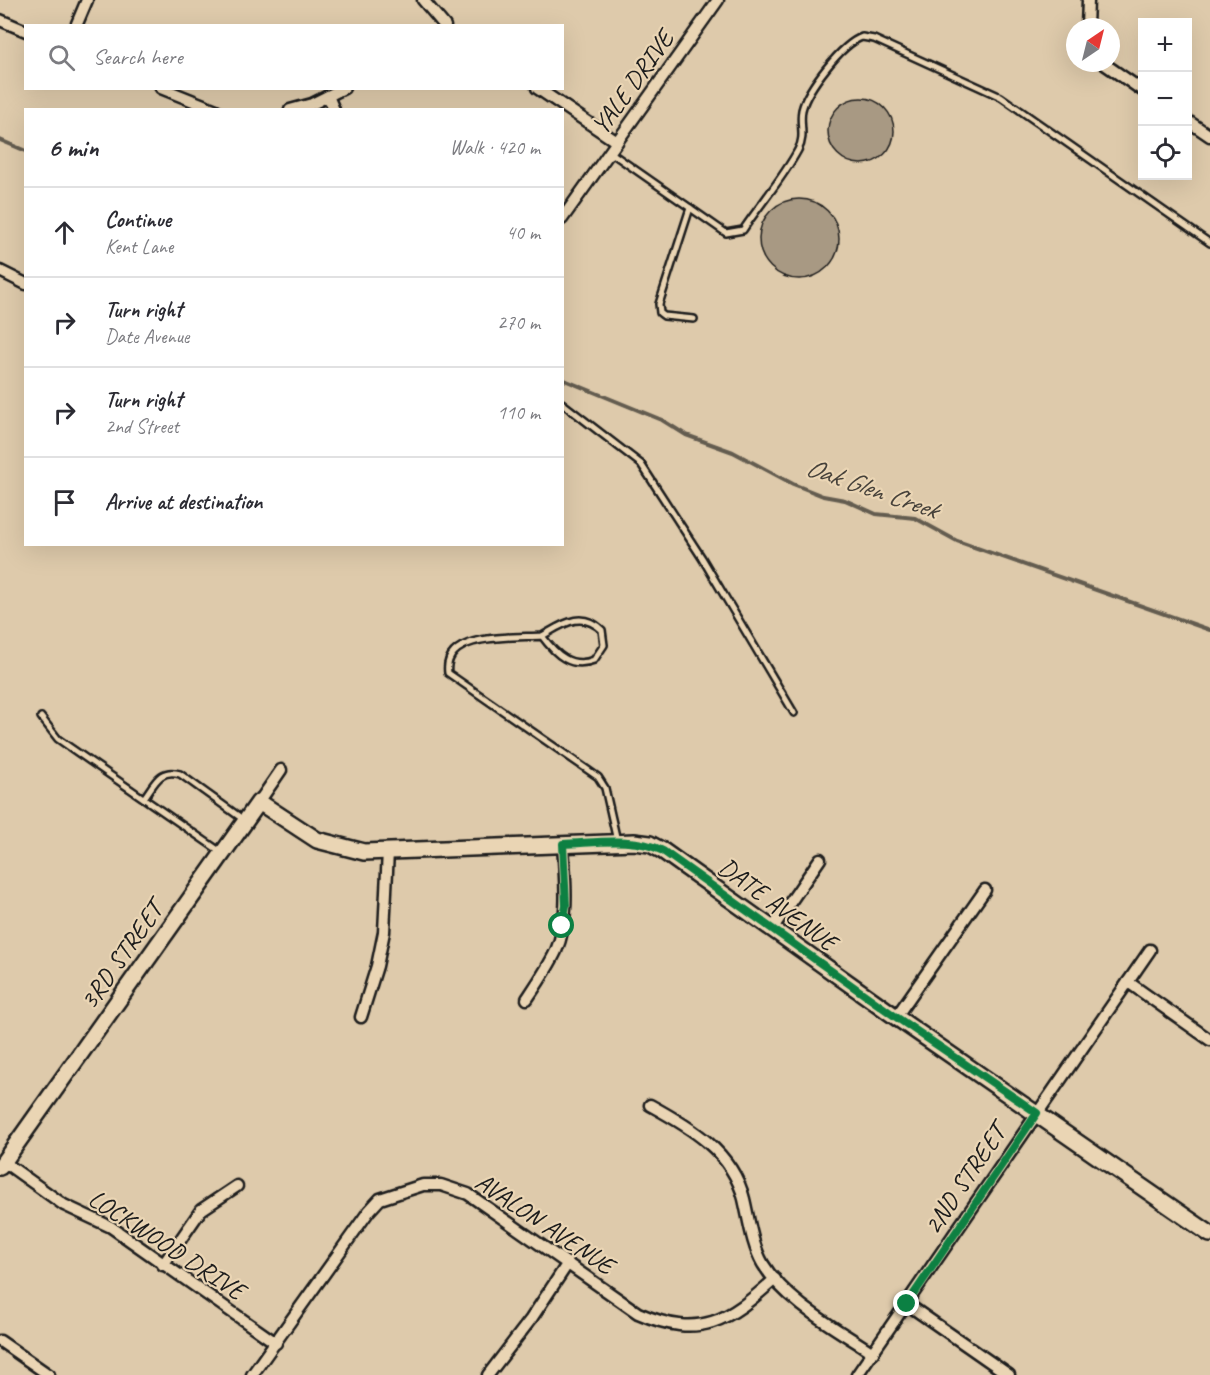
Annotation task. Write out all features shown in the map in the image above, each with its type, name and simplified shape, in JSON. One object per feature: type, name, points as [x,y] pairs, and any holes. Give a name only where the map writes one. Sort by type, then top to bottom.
[{"type":"street","points":[[77,24],[87,0]]},
{"type":"street","points":[[423,0],[444,24]]},
{"type":"street","name":"YALE DRIVE","points":[[564,216],[718,0]]},
{"type":"street","points":[[1087,18],[1088,0]]},
{"type":"street","points":[[0,20],[24,30]]},
{"type":"street","points":[[1116,72],[1138,87]]},
{"type":"street","points":[[166,90],[211,108]]},
{"type":"street","points":[[295,108],[340,90]]},
{"type":"street","points":[[540,90],[617,142]]},
{"type":"street","points":[[328,96],[333,108]]},
{"type":"street","points":[[1192,124],[1210,136]]},
{"type":"street","points":[[0,271],[24,283]]},
{"type":"street","name":"3RD STREET","points":[[2,1165],[281,770]]},
{"type":"street","name":"DATE AVENUE","points":[[259,802],[317,840],[364,852],[618,842],[650,844],[1210,1234]]},
{"type":"street","points":[[527,999],[557,949],[566,906],[563,844]]},
{"type":"street","points":[[361,1017],[377,966],[384,932],[388,851]]},
{"type":"street","points":[[772,929],[820,860]]},
{"type":"street","points":[[896,1017],[985,890]]},
{"type":"street","name":"2ND STREET","points":[[857,1375],[1150,950]]},
{"type":"street","points":[[1128,982],[1210,1040]]},
{"type":"street","points":[[650,1105],[704,1138],[725,1160],[741,1185],[756,1247],[763,1264],[775,1279],[811,1311],[873,1353]]},
{"type":"street","name":"LOCKWOOD DRIVE","points":[[2,1165],[64,1204],[111,1227],[276,1343]]},
{"type":"street","name":"AVALON AVENUE","points":[[252,1375],[358,1223],[380,1199],[408,1188],[441,1185],[468,1194],[638,1313],[672,1325],[702,1325],[732,1315],[775,1279]]},
{"type":"street","points":[[163,1264],[201,1210],[237,1186]]},
{"type":"street","points":[[488,1375],[531,1319],[568,1263]]},
{"type":"street","points":[[907,1304],[1009,1375]]},
{"type":"street","points":[[0,1341],[49,1375]]},
{"type":"lane","points":[[610,152],[726,233],[743,230],[800,148],[804,131],[800,120],[802,107],[844,46],[862,37],[874,39],[1001,97],[1210,243]]},
{"type":"lane","points":[[690,208],[659,304],[660,313],[664,316],[694,319]]},
{"type":"lane","points":[[564,405],[641,464],[702,558],[794,713]]},
{"type":"lane","points":[[542,636],[557,655],[576,664],[594,660],[604,645],[602,630],[596,624],[581,619],[564,623],[542,636],[480,640],[469,643],[453,655],[447,668],[448,673],[598,777],[605,788],[618,842]]},
{"type":"lane","points":[[41,717],[58,739],[222,853]]},
{"type":"lane","points":[[144,798],[163,773],[170,771],[180,774],[246,821]]},
{"type":"building","points":[[854,98],[868,98],[880,103],[889,112],[894,131],[892,144],[885,155],[868,164],[854,164],[842,159],[833,150],[828,138],[828,124],[833,112],[842,103]]},
{"type":"building","points":[[799,199],[814,202],[827,211],[836,224],[839,239],[836,254],[827,267],[814,276],[799,279],[784,276],[771,267],[762,254],[759,239],[762,224],[771,211],[784,202]]},
{"type":"waterway","name":"Oak Glen Creek","points":[[0,140],[24,150]]},
{"type":"waterway","name":"Oak Glen Creek","points":[[564,380],[662,420],[686,435],[733,452],[793,484],[823,496],[845,500],[876,514],[915,518],[957,541],[1210,630]]},
{"type":"route","points":[[562,926],[566,906],[563,844],[634,842],[650,844],[1037,1113],[907,1304]]}]
